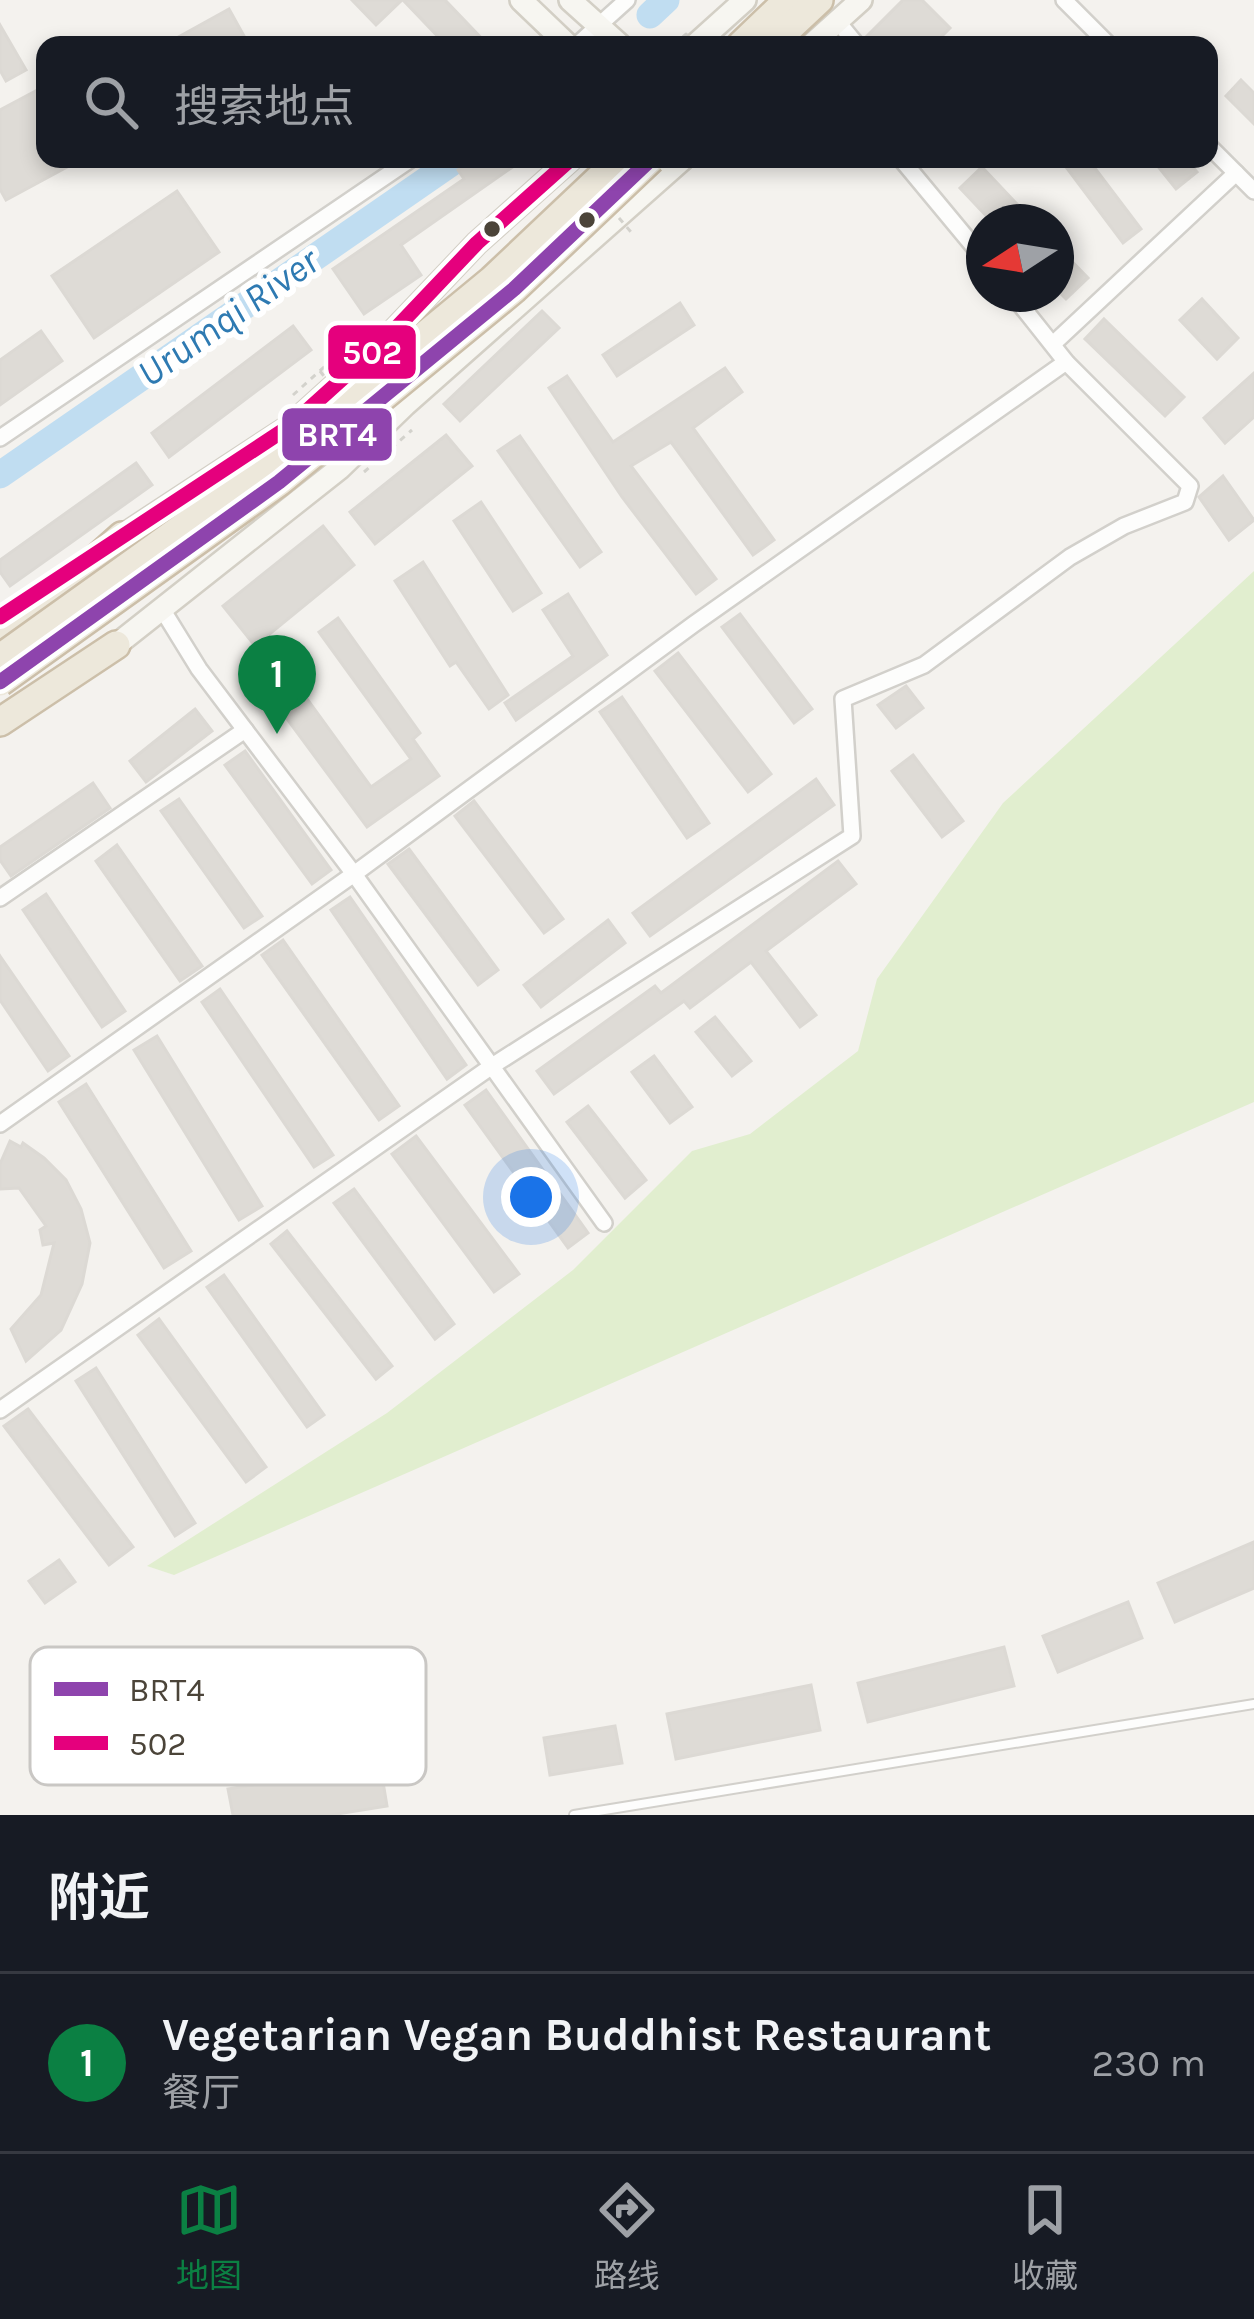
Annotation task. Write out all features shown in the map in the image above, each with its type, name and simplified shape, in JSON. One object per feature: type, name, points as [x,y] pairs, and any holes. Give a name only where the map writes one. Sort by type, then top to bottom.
[{"type":"highway","points":[[750,36],[788,0]]},
{"type":"highway","points":[[781,36],[819,0]]},
{"type":"highway","points":[[0,658],[257,474],[492,280],[610,168]]},
{"type":"highway","points":[[0,682],[279,482],[514,289],[642,168]]},
{"type":"highway","points":[[0,632],[68,584],[122,536]]},
{"type":"highway","points":[[0,722],[116,645]]},
{"type":"main road","points":[[521,0],[559,36]]},
{"type":"main road","points":[[571,0],[610,36]]},
{"type":"main road","points":[[705,36],[745,0]]},
{"type":"main road","points":[[822,36],[861,0]]},
{"type":"main road","points":[[0,616],[290,426],[561,168]]},
{"type":"main road","points":[[0,732],[55,695],[340,468],[672,168]]},
{"type":"street","points":[[587,36],[627,0]]},
{"type":"street","points":[[1064,0],[1100,36]]},
{"type":"street","points":[[838,22],[850,36]]},
{"type":"street","points":[[1218,155],[1254,191]]},
{"type":"street","points":[[0,438],[398,168]]},
{"type":"street","points":[[909,168],[966,237]]},
{"type":"street","points":[[1053,344],[1236,173]]},
{"type":"street","points":[[0,1410],[493,1066],[852,836],[843,699],[924,665],[1070,557],[1124,526],[1185,502],[1190,486],[1066,362],[1027,312]]},
{"type":"street","points":[[0,1124],[1066,362]]},
{"type":"street","points":[[162,609],[199,669],[354,874],[604,1223]]},
{"type":"street","points":[[0,898],[245,730]]},
{"type":"lane","points":[[574,1815],[1254,1704]]},
{"type":"path","points":[[292,394],[341,352]]},
{"type":"path","points":[[352,480],[387,456],[412,430]]},
{"type":"green space","points":[[1254,571],[1254,1102],[174,1575],[147,1566],[387,1413],[573,1270],[692,1151],[750,1134],[858,1051],[877,979],[1003,803]]},
{"type":"building","points":[[352,0],[402,0],[376,25]]},
{"type":"building","points":[[403,0],[445,0],[479,36],[437,36]]},
{"type":"building","points":[[903,0],[922,0],[950,28],[942,36],[867,36]]},
{"type":"building","points":[[229,9],[244,36],[180,36]]},
{"type":"building","points":[[0,25],[26,70],[6,81],[0,70]]},
{"type":"building","points":[[1241,80],[1254,93],[1254,124],[1226,96]]},
{"type":"building","points":[[36,91],[36,168],[65,168],[6,200],[0,189],[0,110]]},
{"type":"building","points":[[511,168],[401,245],[421,275],[364,314],[333,269],[464,179],[458,170]]},
{"type":"building","points":[[983,168],[1017,204],[975,204],[960,188]]},
{"type":"building","points":[[1067,168],[1095,168],[1141,229],[1123,243]]},
{"type":"building","points":[[1159,168],[1194,168],[1197,172],[1176,189]]},
{"type":"building","points":[[177,191],[219,252],[94,338],[52,276]]},
{"type":"building","points":[[1074,264],[1088,278],[1074,291]]},
{"type":"building","points":[[1202,299],[1238,338],[1217,359],[1180,320]]},
{"type":"building","points":[[680,303],[694,325],[617,376],[603,355]]},
{"type":"building","points":[[542,311],[559,328],[460,421],[444,404]]},
{"type":"building","points":[[1104,319],[1184,397],[1165,416],[1085,339]]},
{"type":"building","points":[[293,326],[311,350],[169,457],[152,433]]},
{"type":"building","points":[[41,331],[62,361],[0,405],[0,360]]},
{"type":"building","points":[[725,368],[742,392],[693,428],[774,540],[753,555],[671,442],[631,466],[716,579],[696,594],[622,497],[549,388],[567,376],[613,442]]},
{"type":"building","points":[[1254,373],[1254,417],[1225,443],[1204,418]]},
{"type":"building","points":[[446,435],[472,466],[375,544],[350,512]]},
{"type":"building","points":[[520,436],[601,552],[580,567],[498,451]]},
{"type":"building","points":[[136,463],[152,485],[10,586],[0,572],[0,560]]},
{"type":"building","points":[[1223,476],[1254,520],[1229,540],[1199,497]]},
{"type":"building","points":[[481,502],[541,593],[513,611],[454,521]]},
{"type":"building","points":[[323,526],[354,565],[255,646],[223,606]]},
{"type":"building","points":[[423,562],[508,695],[489,709],[456,662],[450,666],[395,581]]},
{"type":"building","points":[[568,594],[607,655],[516,720],[505,703],[573,656],[543,610]]},
{"type":"building","points":[[740,614],[812,709],[794,723],[722,627]]},
{"type":"building","points":[[338,618],[420,733],[413,739],[439,776],[367,827],[253,673],[276,656],[371,787],[411,759],[319,632]]},
{"type":"building","points":[[678,653],[771,774],[748,792],[655,671]]},
{"type":"building","points":[[906,686],[923,708],[896,728],[878,705]]},
{"type":"building","points":[[622,697],[709,823],[687,838],[600,712]]},
{"type":"building","points":[[195,709],[212,731],[146,782],[130,761]]},
{"type":"building","points":[[245,751],[331,870],[312,884],[225,765]]},
{"type":"building","points":[[913,755],[963,821],[942,837],[892,771]]},
{"type":"building","points":[[816,779],[834,805],[650,936],[633,913]]},
{"type":"building","points":[[93,783],[110,808],[11,876],[0,860],[0,847]]},
{"type":"building","points":[[179,799],[262,916],[244,928],[161,811]]},
{"type":"building","points":[[474,801],[563,919],[544,933],[455,816]]},
{"type":"building","points":[[117,845],[202,966],[180,981],[96,861]]},
{"type":"building","points":[[409,849],[498,970],[478,985],[388,864]]},
{"type":"building","points":[[838,861],[856,884],[766,951],[816,1015],[800,1027],[751,962],[690,1008],[684,1001],[554,1094],[537,1071],[655,986],[661,993]]},
{"type":"building","points":[[46,894],[125,1011],[102,1027],[23,910]]},
{"type":"building","points":[[350,897],[466,1065],[447,1079],[331,910]]},
{"type":"building","points":[[608,920],[625,943],[541,1007],[524,985]]},
{"type":"building","points":[[283,940],[399,1106],[379,1120],[262,955]]},
{"type":"building","points":[[0,956],[69,1056],[48,1071],[0,1000]]},
{"type":"building","points":[[220,989],[333,1155],[314,1167],[202,1002]]},
{"type":"building","points":[[715,1017],[751,1061],[732,1076],[696,1032]]},
{"type":"building","points":[[157,1036],[262,1206],[239,1220],[134,1050]]},
{"type":"building","points":[[654,1056],[692,1107],[670,1123],[632,1072]]},
{"type":"building","points":[[86,1084],[191,1251],[164,1268],[59,1102]]},
{"type":"building","points":[[486,1090],[588,1233],[568,1248],[465,1105]]},
{"type":"building","points":[[588,1106],[646,1180],[625,1198],[567,1122]]},
{"type":"building","points":[[416,1136],[519,1274],[494,1292],[392,1154]]},
{"type":"building","points":[[10,1141],[21,1147],[23,1143],[66,1180],[81,1209],[90,1243],[82,1284],[61,1330],[26,1361],[11,1329],[41,1295],[54,1243],[43,1245],[40,1230],[46,1226],[19,1188],[0,1189],[0,1164]]},
{"type":"building","points":[[354,1189],[454,1324],[435,1339],[334,1203]]},
{"type":"building","points":[[287,1231],[392,1366],[376,1379],[271,1244]]},
{"type":"building","points":[[224,1275],[324,1415],[307,1427],[207,1287]]},
{"type":"building","points":[[159,1319],[266,1467],[246,1482],[138,1335]]},
{"type":"building","points":[[96,1368],[195,1523],[175,1536],[76,1381]]},
{"type":"building","points":[[28,1409],[133,1547],[109,1565],[4,1426]]},
{"type":"building","points":[[1254,1542],[1254,1588],[1175,1622],[1158,1583]]},
{"type":"building","points":[[59,1560],[75,1582],[45,1603],[29,1581]]},
{"type":"building","points":[[1128,1602],[1142,1638],[1058,1672],[1043,1636]]},
{"type":"building","points":[[1004,1647],[1014,1686],[868,1722],[858,1683]]},
{"type":"building","points":[[811,1685],[820,1730],[676,1759],[667,1714]]},
{"type":"building","points":[[615,1726],[622,1763],[550,1775],[544,1738]]},
{"type":"building","points":[[384,1785],[387,1806],[331,1815],[233,1815],[228,1789]]},
{"type":"waterway","name":"Urumqi River","points":[[650,15],[666,0]]},
{"type":"waterway","name":"Urumqi River","points":[[0,475],[444,168]]},
{"type":"transit line","name":"502","points":[[0,617],[290,426],[561,168]]},
{"type":"transit line","name":"BRT4","points":[[0,682],[279,482],[514,289],[642,168]]},
{"type":"place","name":"Vegetarian Vegan Buddhist Restaurant","points":[[277,734]]}]
